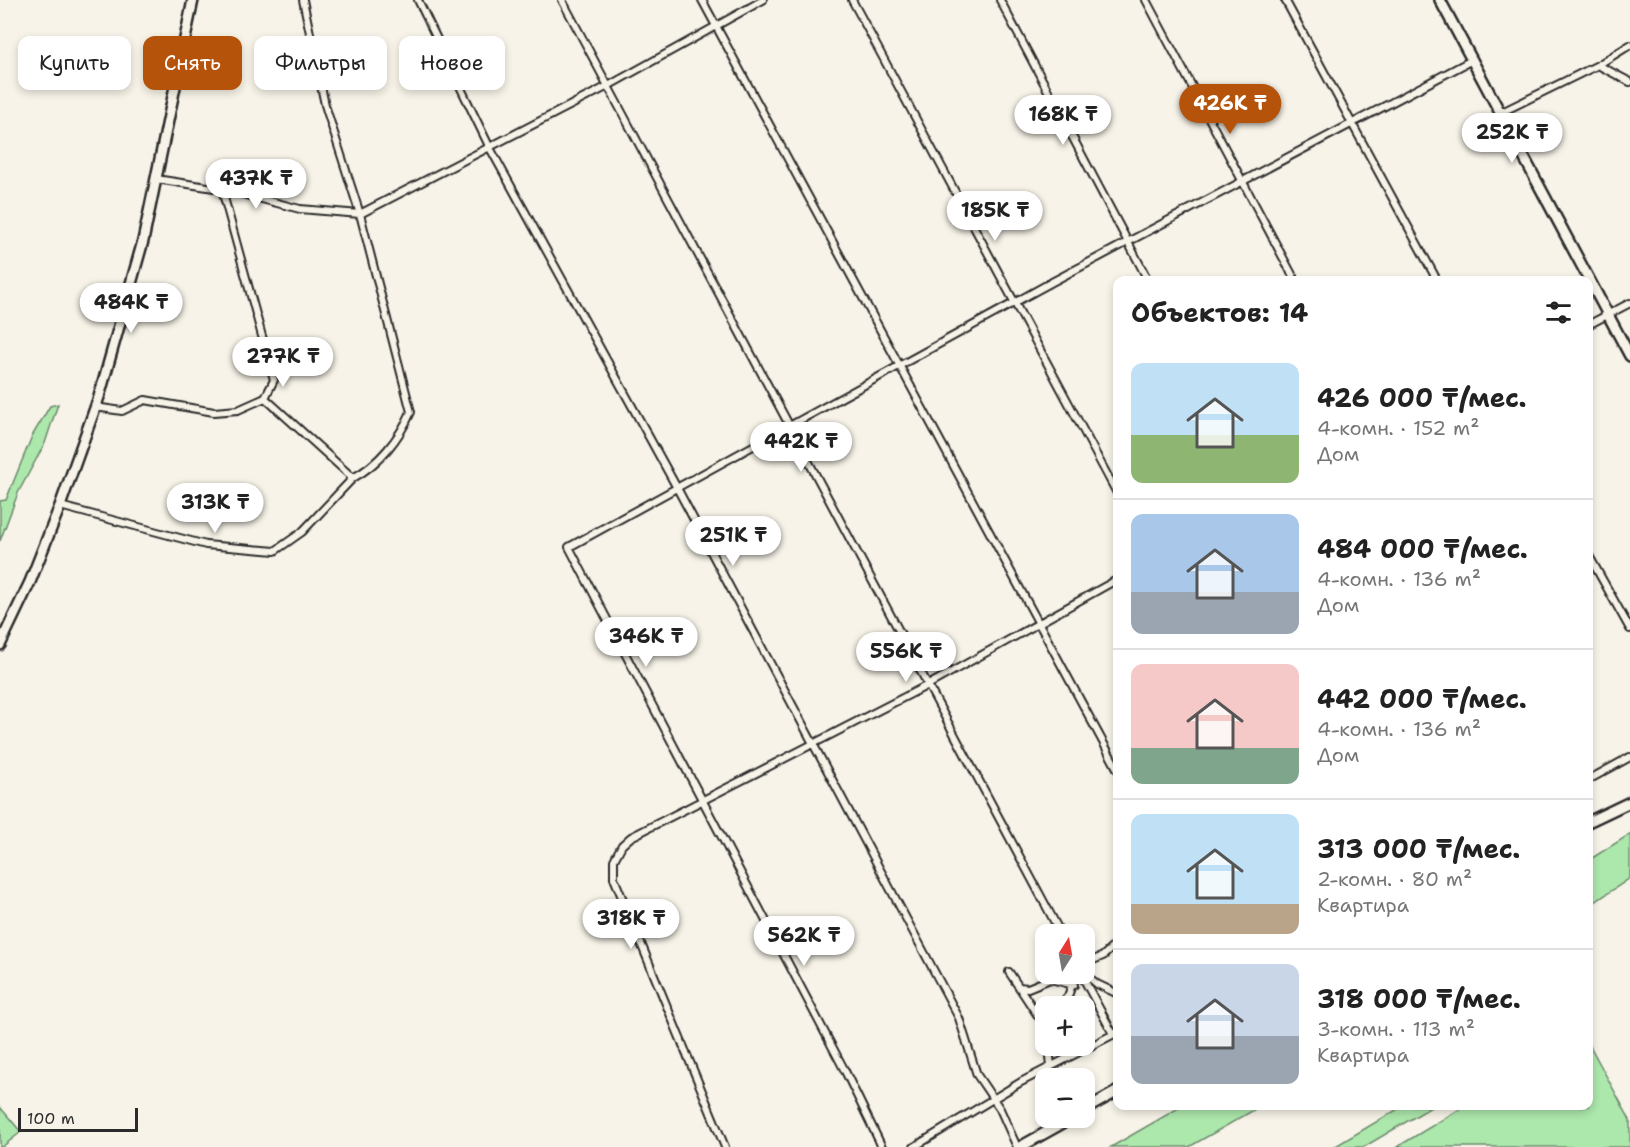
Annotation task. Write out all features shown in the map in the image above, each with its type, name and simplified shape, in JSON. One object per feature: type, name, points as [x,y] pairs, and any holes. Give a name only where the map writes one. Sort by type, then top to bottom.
[{"type":"main road","points":[[0,645],[30,582],[95,407],[143,242],[194,0]]},
{"type":"main road","points":[[1440,0],[1587,276]]},
{"type":"main road","points":[[1593,287],[1630,356]]},
{"type":"main road","points":[[1593,820],[1630,802]]},
{"type":"main road","points":[[1095,1104],[1113,1094]]},
{"type":"main road","points":[[1018,1147],[1053,1128]]},
{"type":"street","points":[[60,506],[206,545],[275,551],[302,532],[353,478],[370,469],[403,430],[411,412],[360,214],[325,105],[303,0]]},
{"type":"street","points":[[417,0],[490,148],[677,488],[959,1018],[977,1075],[994,1100],[1018,1147]]},
{"type":"street","points":[[562,0],[1055,924]]},
{"type":"street","points":[[702,0],[901,364],[1113,761]]},
{"type":"street","points":[[156,178],[222,190],[300,209],[360,214],[608,86],[763,0]]},
{"type":"street","points":[[852,0],[1113,486]]},
{"type":"street","points":[[1000,0],[1146,276]]},
{"type":"street","points":[[1146,0],[1293,276]]},
{"type":"street","points":[[1285,0],[1435,276]]},
{"type":"street","points":[[1500,113],[1598,65],[1630,45]]},
{"type":"street","points":[[882,1147],[845,1071],[569,547],[1014,302],[1472,60]]},
{"type":"street","points":[[1598,65],[1630,82]]},
{"type":"street","points":[[95,407],[122,411],[145,400],[214,412],[238,410],[265,398],[274,380],[222,190]]},
{"type":"street","points":[[1593,322],[1630,303]]},
{"type":"street","points":[[265,398],[353,478]]},
{"type":"street","points":[[1593,563],[1630,628]]},
{"type":"street","points":[[725,1147],[614,878],[614,860],[622,845],[701,800],[928,685],[1113,582]]},
{"type":"street","points":[[1593,777],[1630,757]]},
{"type":"street","points":[[1095,959],[1103,956],[1113,947]]},
{"type":"street","points":[[1009,972],[1035,1011]]},
{"type":"street","points":[[1019,987],[1028,988],[1050,979],[1074,985],[1066,996]]},
{"type":"street","points":[[1095,983],[1113,992]]},
{"type":"street","points":[[1089,984],[1113,1029]]},
{"type":"street","points":[[914,1147],[1051,1067],[1113,1034]]},
{"type":"street","points":[[1050,1056],[1051,1067]]},
{"type":"green space","points":[[58,404],[45,443],[18,493],[0,541],[0,501],[6,500],[32,436],[50,406]]},
{"type":"green space","points":[[1630,834],[1630,878],[1593,903],[1593,857]]},
{"type":"green space","points":[[1593,1051],[1630,1120],[1630,1147],[1397,1147],[1458,1110],[1593,1110]]},
{"type":"green space","points":[[0,1107],[21,1132],[2,1147],[0,1147]]},
{"type":"green space","points":[[1175,1110],[1254,1110],[1189,1147],[1111,1147]]},
{"type":"green space","points":[[1396,1110],[1426,1110],[1364,1147],[1334,1147]]}]
